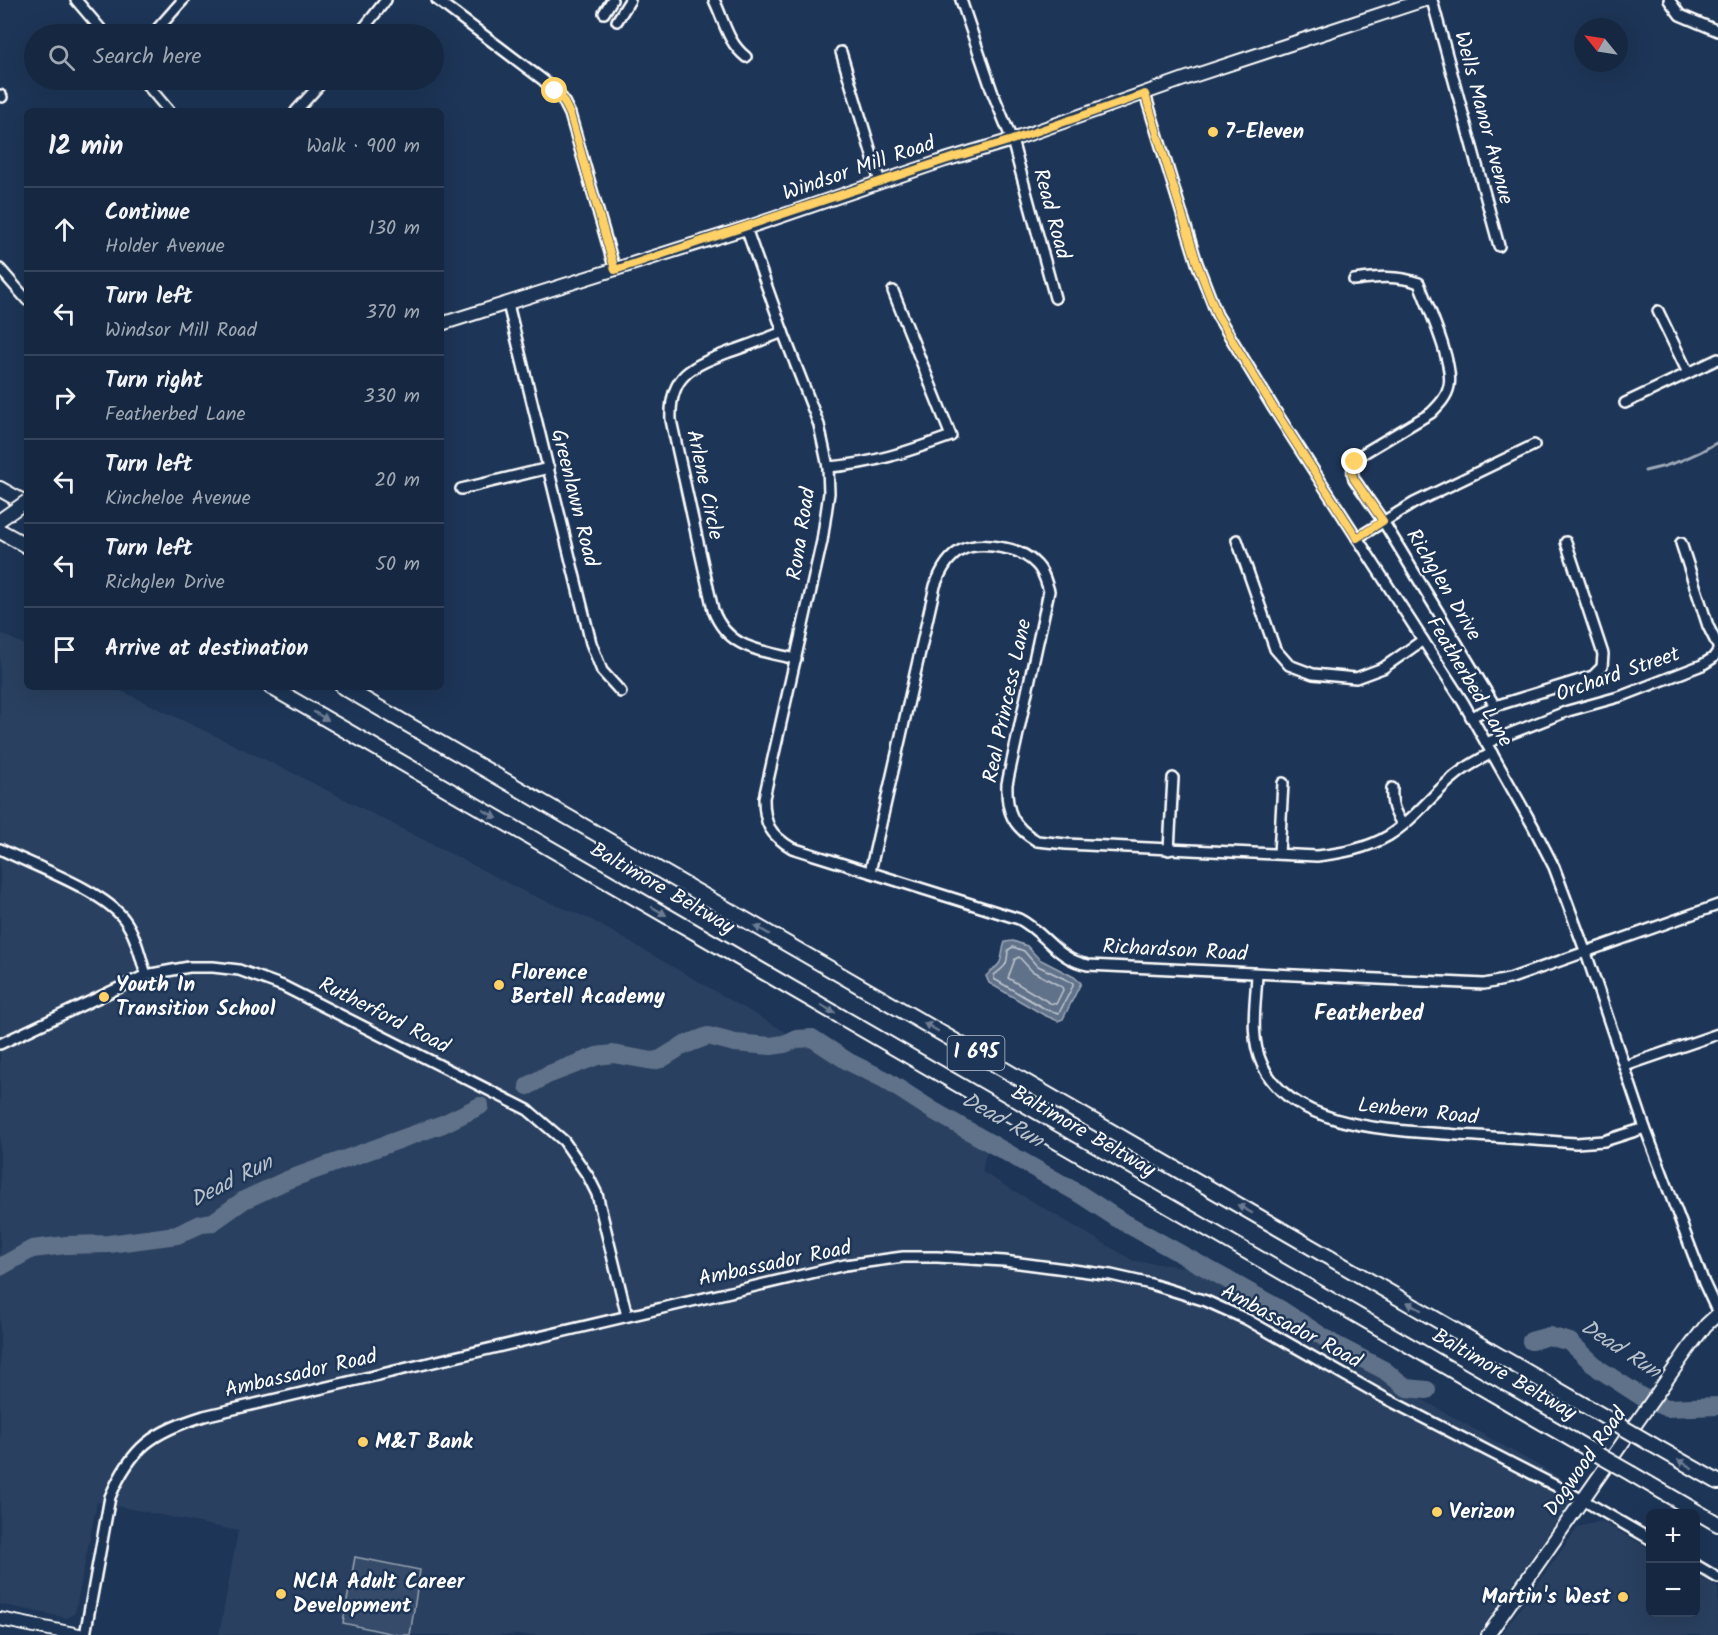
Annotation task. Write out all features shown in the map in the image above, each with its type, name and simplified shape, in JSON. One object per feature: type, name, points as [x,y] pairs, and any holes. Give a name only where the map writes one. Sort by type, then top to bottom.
[{"type":"highway","points":[[0,489],[24,501]]},
{"type":"highway","points":[[0,531],[24,544]]},
{"type":"highway","name":"Baltimore Beltway","points":[[276,690],[1718,1524]]},
{"type":"highway","name":"Baltimore Beltway","points":[[348,690],[1718,1482]]},
{"type":"main road","name":"Windsor Mill Road","points":[[444,323],[746,228],[1424,0]]},
{"type":"main road","points":[[0,520],[24,505]]},
{"type":"main road","name":"Dogwood Road","points":[[1488,1635],[1700,1332],[1718,1314]]},
{"type":"main road","points":[[0,1619],[79,1635]]},
{"type":"street","points":[[76,0],[96,24]]},
{"type":"street","points":[[162,24],[183,0]]},
{"type":"street","points":[[367,24],[386,0]]},
{"type":"street","points":[[437,0],[543,80],[562,98],[570,114],[615,270]]},
{"type":"street","points":[[604,13],[612,0]]},
{"type":"street","points":[[618,21],[630,0]]},
{"type":"street","points":[[714,0],[730,40],[746,57]]},
{"type":"street","name":"Read Road","points":[[961,0],[992,91],[1012,140],[1055,298]]},
{"type":"street","name":"Wells Manor Avenue","points":[[1432,0],[1499,246]]},
{"type":"street","points":[[1669,0],[1680,15],[1718,31]]},
{"type":"street","points":[[841,52],[880,182]]},
{"type":"street","points":[[151,90],[166,108]]},
{"type":"street","points":[[300,108],[315,90]]},
{"type":"street","name":"Featherbed Lane","points":[[1145,94],[1197,263],[1217,315],[1274,409],[1471,717],[1554,867],[1586,953],[1645,1128],[1718,1314]]},
{"type":"street","name":"Rona Road","points":[[746,228],[819,425],[828,467],[827,514],[783,712]]},
{"type":"street","points":[[0,269],[24,297]]},
{"type":"street","name":"Richglen Drive","points":[[1354,280],[1386,276],[1419,283],[1447,360],[1449,385],[1446,395],[1431,413],[1359,456],[1352,473],[1495,706]]},
{"type":"street","points":[[828,467],[891,458],[951,436],[892,291]]},
{"type":"street","name":"Greenlawn Road","points":[[508,304],[591,643],[602,671],[621,692]]},
{"type":"street","points":[[1658,311],[1688,373]]},
{"type":"street","name":"Arlene Circle","points":[[783,332],[691,369],[676,385],[670,405],[673,431],[717,622],[730,638],[739,643],[796,659]]},
{"type":"street","points":[[1625,403],[1718,359]]},
{"type":"street","points":[[1357,538],[1414,503],[1534,445]]},
{"type":"street","points":[[461,489],[549,468]]},
{"type":"street","points":[[1237,540],[1275,650],[1289,665],[1313,674],[1356,678],[1383,668],[1423,640]]},
{"type":"street","points":[[1471,717],[1495,706],[1593,676],[1602,667],[1603,654],[1566,542]]},
{"type":"street","name":"Orchard Street","points":[[1486,743],[1568,711],[1622,696],[1702,665],[1713,658],[1718,651],[1718,646],[1708,626],[1681,543]]},
{"type":"street","name":"Real Princess Lane","points":[[870,872],[940,570],[961,550],[975,544],[1012,549],[1028,557],[1044,575],[1049,591],[1007,784],[1006,798],[1015,823],[1025,834],[1037,841],[1169,850],[1317,856],[1354,850],[1373,844],[1403,825],[1461,771],[1492,753]]},
{"type":"street","name":"Richardson Road","points":[[783,712],[764,798],[767,824],[774,835],[792,848],[1030,925],[1059,953],[1077,963],[1484,984],[1509,979],[1718,905]]},
{"type":"street","points":[[1169,850],[1173,778]]},
{"type":"street","points":[[1279,854],[1283,783]]},
{"type":"street","points":[[1392,788],[1394,812],[1403,825]]},
{"type":"street","points":[[0,849],[87,890],[115,908],[132,932],[146,975]]},
{"type":"street","name":"Rutherford Road","points":[[0,1044],[146,975],[189,967],[213,967],[239,970],[260,976],[528,1110],[564,1141],[593,1185],[627,1316]]},
{"type":"street","name":"Lenbern Road","points":[[1257,974],[1256,1048],[1262,1065],[1275,1083],[1288,1095],[1336,1120],[1373,1129],[1576,1143],[1604,1141],[1645,1128]]},
{"type":"street","points":[[1624,1066],[1718,1034]]},
{"type":"street","name":"Ambassador Road","points":[[84,1635],[110,1497],[133,1456],[157,1434],[176,1425],[204,1416],[845,1265],[903,1257],[1004,1261],[1111,1275],[1167,1288],[1228,1310],[1383,1397],[1583,1500],[1646,1537]]},
{"type":"street","points":[[1700,1568],[1718,1578]]},
{"type":"shaded area","points":[[0,633],[24,645],[24,690],[119,690],[299,776],[527,893],[590,919],[987,1148],[982,1172],[1134,1261],[1192,1268],[1579,1489],[1477,1635],[410,1635],[420,1570],[355,1557],[343,1623],[398,1635],[219,1635],[238,1531],[97,1502],[75,1613],[67,1618],[0,1604]]},
{"type":"shaded area","points":[[1601,1521],[1646,1547],[1646,1617],[1700,1617],[1700,1577],[1718,1588],[1718,1635],[1501,1635],[1578,1527]]},
{"type":"shaded area","points":[[355,1557],[420,1570],[410,1635],[398,1635],[343,1623]]},
{"type":"water","points":[[1013,941],[1027,946],[1039,959],[1081,983],[1063,1019],[1058,1021],[1044,1015],[989,983],[986,976],[999,964],[1005,942]]},
{"type":"waterway","points":[[1645,471],[1683,460],[1718,442]]},
{"type":"waterway","name":"Dead Run","points":[[528,1086],[547,1075],[597,1056],[613,1054],[653,1061],[708,1036],[735,1043],[771,1046],[797,1039],[812,1038],[849,1062],[884,1079],[932,1110],[1078,1193],[1118,1219],[1280,1309],[1334,1344],[1384,1370],[1407,1388],[1427,1390]]},
{"type":"waterway","name":"Dead Run","points":[[0,1267],[32,1249],[109,1244],[177,1235],[201,1224],[213,1222],[244,1200],[287,1180],[443,1124],[480,1106]]},
{"type":"waterway","name":"Dead Run","points":[[1531,1341],[1549,1336],[1570,1342],[1599,1369],[1642,1397],[1667,1408],[1718,1406]]},
{"type":"place","name":"7-Eleven","points":[[1213,132]]},
{"type":"place","name":"Florence Bertell Academy","points":[[499,985]]},
{"type":"place","name":"Youth In Transition School","points":[[104,997]]},
{"type":"place","name":"M&T Bank","points":[[363,1442]]},
{"type":"place","name":"Verizon","points":[[1437,1512]]},
{"type":"place","name":"NCIA Adult Career Development","points":[[281,1594]]},
{"type":"place","name":"Martin's West","points":[[1623,1597]]},
{"type":"district","name":"Featherbed","points":[[1369,1014]]},
{"type":"route","points":[[555,91],[562,98],[570,114],[615,270],[1145,94],[1197,263],[1217,315],[1357,538],[1383,521],[1354,479],[1352,473],[1355,462]]}]
